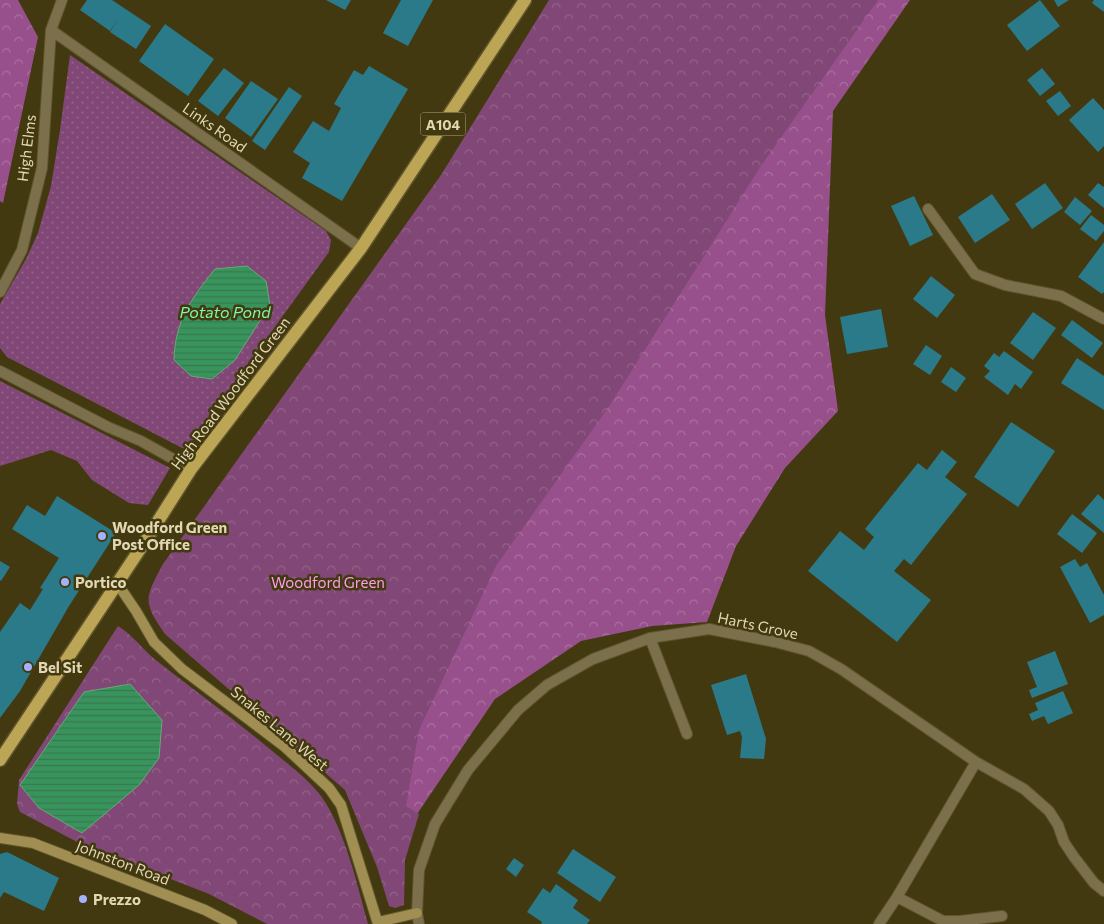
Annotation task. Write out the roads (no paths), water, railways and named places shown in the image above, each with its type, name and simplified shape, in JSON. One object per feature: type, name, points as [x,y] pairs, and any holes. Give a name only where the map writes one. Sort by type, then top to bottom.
[{"type":"main road","name":"High Road Woodford Green","points":[[0,760],[191,469],[361,248],[525,0]]},
{"type":"street","name":"High Elms","points":[[0,292],[22,250],[42,168],[51,30],[62,0]]},
{"type":"street","name":"Links Road","points":[[51,30],[361,248]]},
{"type":"street","points":[[928,209],[975,274],[1005,286],[1061,296],[1104,319]]},
{"type":"street","points":[[0,371],[108,427],[140,441],[191,469]]},
{"type":"street","name":"Snakes Lane West","points":[[117,583],[154,642],[182,669],[285,747],[329,788],[341,805],[378,923]]},
{"type":"street","name":"Harts Grove","points":[[419,924],[417,913],[419,870],[435,824],[468,770],[512,717],[547,685],[593,659],[650,638],[710,629],[776,642],[809,651],[841,669],[976,762],[1024,789],[1049,811],[1058,825],[1064,842],[1074,857],[1094,883],[1104,891]]},
{"type":"street","points":[[650,638],[687,734]]},
{"type":"street","points":[[880,924],[976,762]]},
{"type":"street","name":"Johnston Road","points":[[0,838],[33,843],[205,910],[232,924]]},
{"type":"street","points":[[897,897],[943,921],[1002,916]]},
{"type":"street","points":[[378,923],[417,913]]},
{"type":"water","name":"Potato Pond","points":[[247,266],[266,281],[270,305],[235,360],[212,379],[191,376],[174,360],[177,334],[186,311],[215,269]]},
{"type":"water","points":[[130,684],[162,720],[159,758],[139,785],[82,833],[39,808],[20,785],[84,692]]},
{"type":"place","name":"Woodford Green Post Office","points":[[102,536]]},
{"type":"place","name":"Portico","points":[[65,582]]},
{"type":"place","name":"Bel Sit","points":[[28,667]]},
{"type":"place","name":"Prezzo","points":[[83,899]]},
{"type":"park label","name":"Woodford Green","points":[[328,582]]}]
